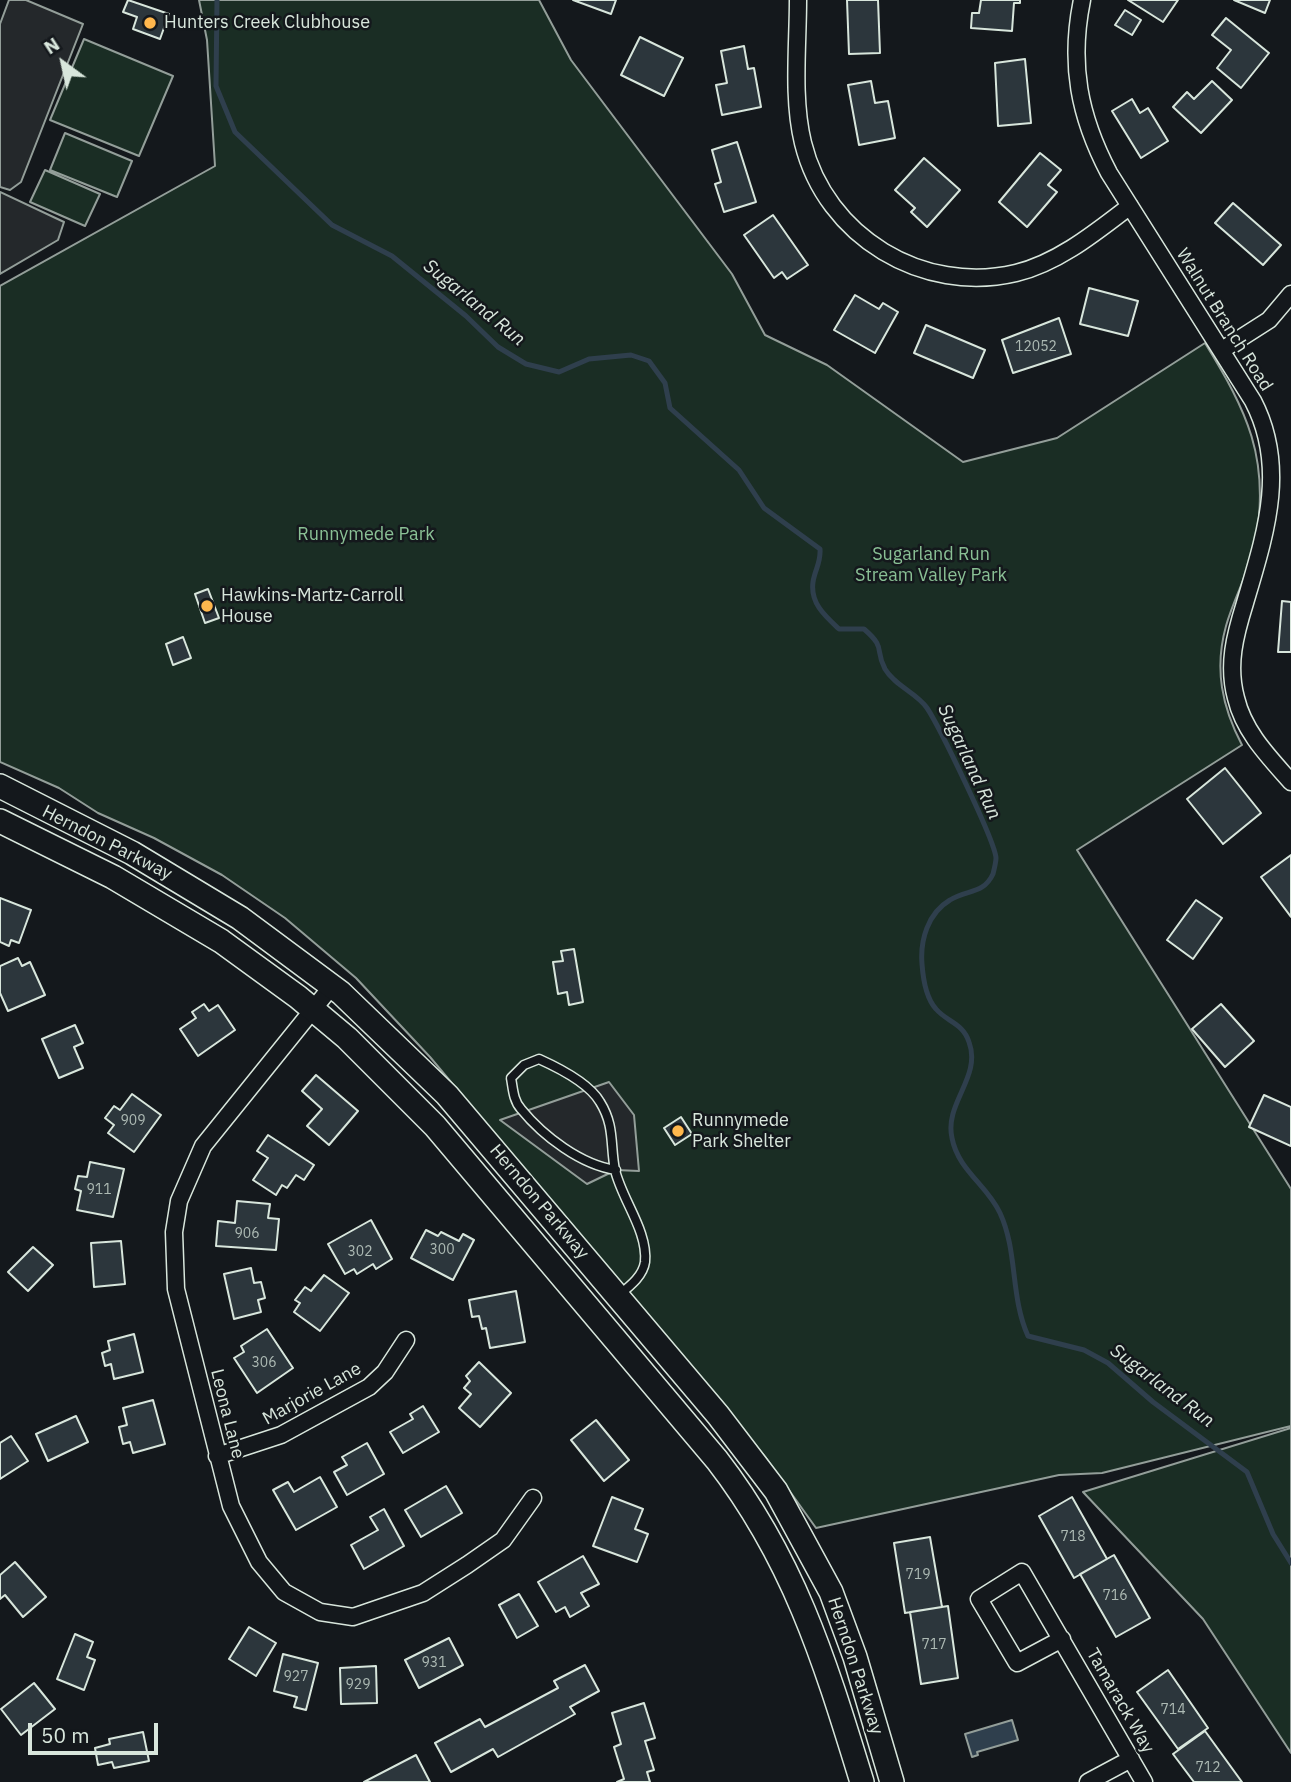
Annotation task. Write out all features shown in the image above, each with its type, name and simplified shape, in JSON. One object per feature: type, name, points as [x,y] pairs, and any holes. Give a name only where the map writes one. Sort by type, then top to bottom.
[{"type":"main road","name":"Herndon Parkway","points":[[0,786],[171,874],[240,918],[332,986],[388,1035],[447,1095],[757,1463],[807,1543],[844,1625],[892,1782]]},
{"type":"main road","name":"Herndon Parkway","points":[[0,821],[113,877],[210,934],[312,1009],[368,1058],[435,1126],[737,1486],[770,1538],[807,1613],[862,1782]]},
{"type":"street","points":[[798,0],[799,116],[808,161],[824,194],[839,216],[882,253],[925,271],[962,278],[1017,273],[1059,256],[1130,206]]},
{"type":"street","name":"Walnut Branch Road","points":[[1082,0],[1074,58],[1082,111],[1093,142],[1130,206],[1222,350],[1257,409],[1267,435],[1272,463],[1268,524],[1232,652],[1236,698],[1255,739],[1291,782]]},
{"type":"street","points":[[1222,350],[1269,320],[1291,294]]},
{"type":"street","name":"Leona Lane","points":[[332,986],[203,1146],[179,1201],[174,1231],[176,1289],[217,1456],[242,1533],[265,1569],[285,1591],[320,1612],[353,1618],[424,1593],[467,1565],[503,1540],[533,1498]]},
{"type":"street","name":"Marjorie Lane","points":[[217,1456],[281,1435],[369,1387],[385,1373],[406,1340]]},
{"type":"street","name":"Tamarack Way","points":[[1062,1639],[1017,1663],[979,1599],[1023,1572],[1062,1639],[1144,1782]]},
{"type":"street","points":[[1088,1782],[1131,1759]]},
{"type":"lane","points":[[616,1170],[596,1167],[570,1152],[520,1108],[511,1078],[524,1065],[539,1059],[558,1067],[599,1100],[614,1134],[616,1170],[644,1242],[645,1264],[635,1282],[618,1296]]},
{"type":"green space","name":"Runnymede Park","points":[[199,0],[539,0],[571,60],[732,274],[765,335],[827,365],[963,462],[1057,438],[1205,343],[1243,414],[1257,460],[1260,484],[1256,540],[1222,642],[1222,687],[1229,716],[1242,745],[1077,850],[1291,1189],[1291,1426],[1102,1473],[1059,1475],[816,1528],[766,1458],[430,1057],[356,978],[285,918],[222,875],[154,838],[98,813],[59,788],[0,762],[0,286],[215,166],[207,40]]},
{"type":"green space","points":[[84,39],[173,76],[139,156],[50,120]]},
{"type":"green space","points":[[65,133],[132,161],[117,197],[50,170]]},
{"type":"green space","points":[[45,170],[100,194],[85,226],[30,202]]},
{"type":"green space","points":[[1291,1428],[1291,1753],[1203,1619],[1083,1492]]},
{"type":"shaded area","points":[[9,0],[26,0],[83,24],[21,182],[10,190],[0,187],[0,24]]},
{"type":"shaded area","points":[[0,192],[64,222],[58,240],[0,274]]},
{"type":"shaded area","points":[[609,1082],[634,1115],[639,1171],[616,1170],[587,1184],[500,1120]]},
{"type":"water","points":[[1012,1720],[1018,1740],[977,1752],[978,1755],[972,1757],[965,1734]]},
{"type":"building","name":"Hunters Creek Clubhouse","points":[[128,0],[169,14],[160,39],[133,29],[137,17],[123,12]]},
{"type":"building","points":[[573,0],[616,0],[611,14]]},
{"type":"building","points":[[847,0],[878,0],[880,53],[849,54]]},
{"type":"building","points":[[981,0],[1020,0],[1020,3],[1014,3],[1012,31],[971,28],[972,13],[979,13]]},
{"type":"building","points":[[1128,0],[1178,0],[1163,22]]},
{"type":"building","points":[[1234,0],[1270,0],[1265,13]]},
{"type":"building","points":[[1125,10],[1141,20],[1132,35],[1115,25]]},
{"type":"building","points":[[1226,18],[1269,53],[1241,88],[1217,68],[1231,50],[1212,35]]},
{"type":"building","points":[[640,37],[683,58],[664,96],[621,75]]},
{"type":"building","points":[[744,46],[748,69],[754,68],[761,107],[722,115],[716,85],[727,83],[721,51]]},
{"type":"building","points":[[1025,59],[1031,123],[998,126],[995,63]]},
{"type":"building","points":[[871,81],[875,103],[888,101],[895,138],[859,145],[848,85]]},
{"type":"building","points":[[1212,81],[1232,100],[1201,133],[1173,107],[1187,92],[1194,99]]},
{"type":"building","points":[[1132,99],[1140,113],[1148,108],[1168,141],[1141,158],[1112,111]]},
{"type":"building","points":[[737,142],[756,202],[724,212],[715,184],[721,182],[712,150]]},
{"type":"building","points":[[1040,153],[1061,170],[1048,185],[1057,192],[1027,227],[999,202]]},
{"type":"building","points":[[924,158],[960,190],[927,227],[911,212],[915,208],[895,190]]},
{"type":"building","points":[[1233,203],[1281,245],[1263,265],[1215,223]]},
{"type":"building","points":[[773,215],[808,265],[787,279],[782,272],[774,278],[744,235]]},
{"type":"building","points":[[1089,288],[1138,301],[1128,336],[1080,324]]},
{"type":"building","points":[[855,295],[879,309],[883,303],[898,312],[875,353],[834,330]]},
{"type":"building","points":[[1059,318],[1071,354],[1013,373],[1002,340]]},
{"type":"building","points":[[926,325],[985,350],[973,378],[914,353]]},
{"type":"building","name":"Hawkins-Martz-Carroll House","points":[[208,589],[219,618],[205,623],[195,594]]},
{"type":"building","points":[[1282,601],[1291,602],[1291,652],[1278,652]]},
{"type":"building","points":[[183,637],[191,658],[173,665],[166,644]]},
{"type":"building","points":[[1225,768],[1261,813],[1223,844],[1187,799]]},
{"type":"building","points":[[1291,855],[1291,917],[1261,877]]},
{"type":"building","points":[[0,898],[31,910],[19,943],[11,940],[9,946],[0,942]]},
{"type":"building","points":[[1196,900],[1222,918],[1193,959],[1167,940]]},
{"type":"building","points":[[574,949],[583,1002],[569,1005],[567,992],[558,994],[553,962],[563,961],[561,951]]},
{"type":"building","points":[[18,958],[22,966],[30,962],[45,995],[8,1011],[0,993],[0,966]]},
{"type":"building","points":[[204,1004],[209,1011],[218,1005],[235,1030],[198,1056],[180,1029],[196,1018],[192,1012]]},
{"type":"building","points":[[1221,1004],[1254,1041],[1225,1067],[1192,1029]]},
{"type":"building","points":[[75,1025],[83,1043],[74,1047],[83,1068],[59,1078],[42,1039]]},
{"type":"building","points":[[316,1075],[358,1111],[329,1145],[307,1126],[322,1109],[302,1091]]},
{"type":"building","points":[[132,1094],[161,1115],[134,1152],[108,1133],[114,1125],[105,1118],[114,1106],[120,1110]]},
{"type":"building","points":[[1264,1095],[1291,1107],[1291,1146],[1249,1127]]},
{"type":"building","name":"Runnymede Park Shelter","points":[[681,1117],[692,1134],[675,1145],[664,1128]]},
{"type":"building","points":[[268,1135],[314,1165],[304,1180],[296,1175],[287,1188],[282,1185],[276,1195],[253,1180],[268,1158],[257,1151]]},
{"type":"building","points":[[90,1162],[124,1169],[113,1217],[77,1210],[81,1191],[75,1189],[78,1176],[87,1177]]},
{"type":"building","points":[[237,1201],[270,1204],[268,1218],[279,1219],[276,1250],[216,1246],[218,1221],[235,1223]]},
{"type":"building","points":[[371,1220],[392,1259],[376,1269],[373,1264],[357,1274],[354,1269],[345,1274],[328,1244]]},
{"type":"building","points":[[426,1230],[438,1236],[441,1232],[459,1241],[463,1234],[474,1240],[453,1280],[411,1258]]},
{"type":"building","points":[[121,1241],[125,1284],[94,1287],[91,1243]]},
{"type":"building","points":[[33,1247],[53,1265],[28,1291],[8,1272]]},
{"type":"building","points":[[251,1268],[254,1283],[261,1282],[265,1298],[258,1300],[261,1312],[234,1319],[224,1274]]},
{"type":"building","points":[[324,1275],[349,1293],[320,1331],[294,1312],[300,1303],[295,1300],[305,1287],[311,1291]]},
{"type":"building","points":[[516,1291],[525,1342],[490,1348],[486,1328],[482,1329],[479,1316],[472,1317],[469,1300]]},
{"type":"building","points":[[267,1329],[293,1368],[257,1393],[234,1358],[244,1352],[241,1346]]},
{"type":"building","points":[[134,1334],[143,1372],[114,1379],[111,1364],[105,1366],[102,1353],[110,1350],[108,1341]]},
{"type":"building","points":[[479,1362],[511,1393],[480,1427],[459,1408],[471,1394],[464,1388],[470,1381],[466,1376]]},
{"type":"building","points":[[153,1400],[165,1444],[133,1453],[130,1442],[123,1444],[119,1427],[127,1425],[123,1408]]},
{"type":"building","points":[[423,1406],[439,1432],[403,1453],[390,1432],[413,1419],[410,1414]]},
{"type":"building","points":[[76,1416],[88,1442],[48,1461],[36,1434]]},
{"type":"building","points":[[596,1420],[629,1460],[604,1481],[571,1440]]},
{"type":"building","points":[[11,1436],[28,1461],[0,1479],[0,1443]]},
{"type":"building","points":[[367,1443],[384,1474],[347,1495],[334,1472],[347,1465],[342,1457]]},
{"type":"building","points":[[320,1477],[337,1507],[296,1530],[273,1490],[288,1482],[294,1492]]},
{"type":"building","points":[[446,1486],[462,1513],[421,1537],[405,1510]]},
{"type":"building","points":[[612,1497],[643,1509],[635,1529],[648,1534],[637,1562],[593,1546]]},
{"type":"building","points":[[1072,1497],[1107,1559],[1074,1578],[1039,1516]]},
{"type":"building","points":[[384,1509],[404,1546],[364,1569],[351,1545],[378,1530],[370,1517]]},
{"type":"building","points":[[930,1537],[942,1607],[905,1613],[894,1543]]},
{"type":"building","points":[[1114,1555],[1150,1618],[1116,1637],[1080,1574]]},
{"type":"building","points":[[583,1556],[599,1584],[581,1593],[589,1606],[570,1617],[565,1607],[556,1612],[538,1582]]},
{"type":"building","points":[[15,1562],[46,1597],[23,1617],[5,1595],[0,1599],[0,1575]]},
{"type":"building","points":[[519,1594],[538,1626],[517,1638],[499,1605]]},
{"type":"building","points":[[948,1606],[958,1678],[921,1684],[910,1612]]},
{"type":"building","points":[[249,1627],[276,1643],[256,1676],[229,1659]]},
{"type":"building","points":[[75,1634],[93,1642],[87,1657],[95,1660],[84,1690],[57,1679]]},
{"type":"building","points":[[449,1638],[463,1665],[419,1688],[405,1660]]},
{"type":"building","points":[[283,1654],[318,1663],[306,1710],[294,1707],[297,1697],[274,1691]]},
{"type":"building","points":[[585,1665],[599,1691],[570,1707],[575,1714],[498,1757],[493,1749],[451,1772],[435,1743],[480,1719],[485,1727],[558,1688],[554,1681]]},
{"type":"building","points":[[376,1666],[377,1703],[341,1704],[340,1668]]},
{"type":"building","points":[[1168,1670],[1208,1728],[1178,1749],[1137,1692]]},
{"type":"building","points":[[34,1683],[55,1709],[21,1735],[1,1709]]},
{"type":"building","points":[[644,1703],[655,1738],[645,1741],[654,1770],[647,1772],[650,1782],[617,1782],[624,1779],[614,1747],[621,1744],[612,1713]]},
{"type":"building","points":[[1205,1731],[1242,1782],[1194,1782],[1173,1754]]},
{"type":"building","points":[[143,1732],[149,1761],[114,1768],[112,1762],[98,1765],[95,1748],[110,1744],[109,1739]]},
{"type":"building","points":[[416,1755],[430,1782],[364,1782]]},
{"type":"waterway","name":"Sugarland Run","points":[[217,0],[216,86],[235,132],[332,225],[392,256],[466,316],[498,347],[526,364],[559,372],[589,359],[631,355],[649,361],[665,383],[670,408],[739,470],[764,508],[820,549],[813,582],[816,603],[839,629],[864,629],[878,645],[889,675],[927,708],[966,783],[996,858],[989,881],[979,889],[950,900],[936,912],[924,937],[922,964],[926,988],[933,1004],[963,1031],[969,1042],[971,1067],[953,1113],[952,1138],[960,1159],[988,1194],[1006,1228],[1022,1321],[1028,1336],[1084,1350],[1108,1363],[1153,1402],[1247,1472],[1273,1534],[1291,1563]]},
{"type":"place","name":"Hunters Creek Clubhouse","points":[[150,23]]},
{"type":"place","name":"Hawkins-Martz-Carroll House","points":[[207,606]]},
{"type":"place","name":"Runnymede Park Shelter","points":[[678,1131]]},
{"type":"park label","name":"Sugarland Run Stream Valley Park","points":[[931,565]]}]
